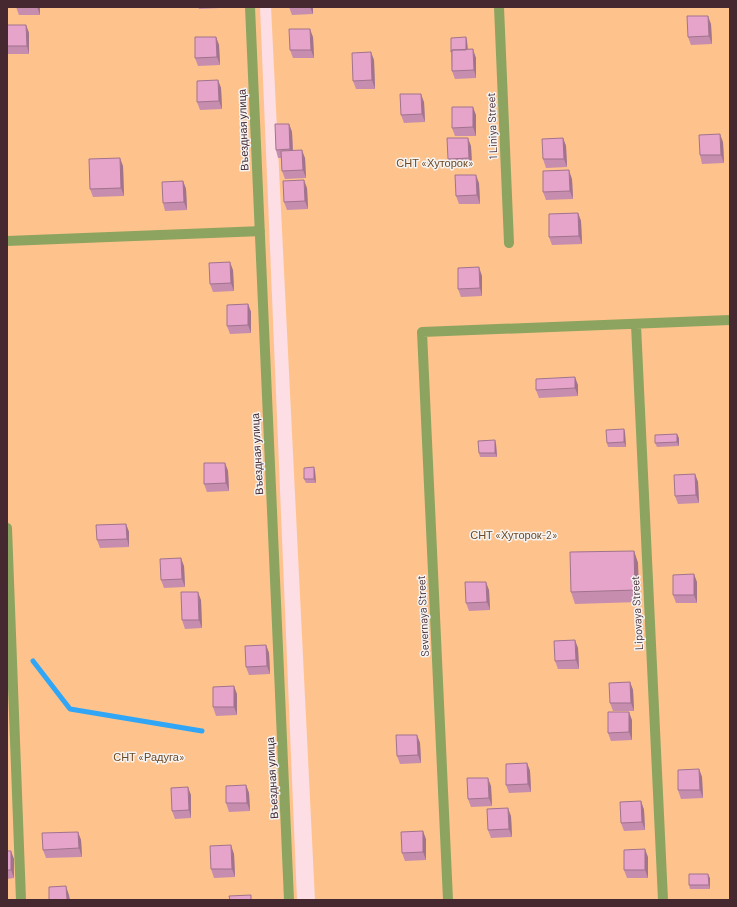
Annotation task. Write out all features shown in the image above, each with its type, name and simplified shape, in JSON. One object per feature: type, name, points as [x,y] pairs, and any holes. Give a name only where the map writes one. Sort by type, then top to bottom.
[{"type":"street","name":"Въездная улица","points":[[250,7],[290,900]]},
{"type":"street","name":"1 Liniya Street","points":[[499,7],[509,243]]},
{"type":"street","points":[[7,241],[260,231]]},
{"type":"street","points":[[636,324],[730,320]]},
{"type":"street","name":"Severnaya Street","points":[[448,900],[422,332],[636,324]]},
{"type":"street","name":"Lipovaya Street","points":[[636,324],[663,900]]},
{"type":"street","points":[[7,528],[21,900]]},
{"type":"green space","name":"СНТ «Радуга»","points":[[7,7],[260,7],[297,900],[7,900]]},
{"type":"green space","name":"СНТ «Хуторок-2»","points":[[271,7],[730,7],[730,900],[315,900]]},
{"type":"building","points":[[687,16],[708,16],[709,36],[688,37]]},
{"type":"building","points":[[7,25],[26,25],[27,46],[7,46]]},
{"type":"building","points":[[289,29],[310,29],[311,50],[290,50]]},
{"type":"building","points":[[195,37],[216,37],[217,57],[195,58]]},
{"type":"building","points":[[466,37],[466,50],[452,50],[451,52],[451,38]]},
{"type":"building","points":[[473,49],[474,70],[452,71],[452,50]]},
{"type":"building","points":[[371,52],[372,80],[353,81],[352,53]]},
{"type":"building","points":[[218,80],[219,101],[197,102],[197,81]]},
{"type":"building","points":[[400,94],[421,94],[422,114],[401,115]]},
{"type":"building","points":[[452,107],[473,107],[473,127],[452,128]]},
{"type":"building","points":[[275,124],[289,124],[290,149],[276,150]]},
{"type":"building","points":[[720,134],[721,155],[700,155],[699,135]]},
{"type":"building","points":[[447,138],[468,138],[469,158],[448,159]]},
{"type":"building","points":[[563,138],[564,159],[543,159],[542,139]]},
{"type":"building","points":[[302,150],[303,170],[282,171],[281,151]]},
{"type":"building","points":[[120,158],[121,188],[90,189],[89,159]]},
{"type":"building","points":[[569,170],[570,191],[543,192],[543,171]]},
{"type":"building","points":[[455,175],[476,175],[477,195],[456,196]]},
{"type":"building","points":[[304,180],[305,201],[284,202],[283,181]]},
{"type":"building","points":[[183,181],[184,202],[163,203],[162,182]]},
{"type":"building","points":[[578,213],[579,236],[549,237],[549,214]]},
{"type":"building","points":[[230,262],[231,283],[210,284],[209,263]]},
{"type":"building","points":[[479,267],[480,288],[458,289],[458,268]]},
{"type":"building","points":[[248,304],[248,325],[227,326],[227,305]]},
{"type":"building","points":[[575,377],[575,388],[536,390],[536,379]]},
{"type":"building","points":[[624,429],[624,442],[607,443],[606,430]]},
{"type":"building","points":[[677,434],[677,442],[655,443],[655,435]]},
{"type":"building","points":[[495,440],[495,453],[479,453],[478,441]]},
{"type":"building","points":[[204,463],[225,463],[226,483],[204,484]]},
{"type":"building","points":[[314,467],[314,479],[304,479],[304,468]]},
{"type":"building","points":[[695,474],[696,495],[675,496],[674,475]]},
{"type":"building","points":[[126,524],[127,539],[97,540],[96,525]]},
{"type":"building","points":[[634,551],[635,590],[571,592],[570,552]]},
{"type":"building","points":[[181,558],[182,579],[161,580],[160,559]]},
{"type":"building","points":[[694,574],[694,595],[673,595],[673,575]]},
{"type":"building","points":[[465,582],[486,582],[487,602],[466,603]]},
{"type":"building","points":[[181,592],[198,592],[199,620],[182,620]]},
{"type":"building","points":[[575,640],[576,660],[555,661],[554,641]]},
{"type":"building","points":[[266,645],[267,666],[246,667],[245,646]]},
{"type":"building","points":[[630,682],[631,703],[610,703],[609,683]]},
{"type":"building","points":[[234,686],[234,707],[213,707],[213,687]]},
{"type":"building","points":[[608,712],[629,712],[629,732],[608,733]]},
{"type":"building","points":[[396,735],[417,735],[418,755],[397,756]]},
{"type":"building","points":[[527,763],[528,784],[506,785],[506,764]]},
{"type":"building","points":[[699,769],[700,790],[678,790],[678,770]]},
{"type":"building","points":[[467,778],[488,778],[489,798],[468,799]]},
{"type":"building","points":[[246,785],[247,803],[226,803],[226,786]]},
{"type":"building","points":[[188,787],[189,810],[172,811],[171,788]]},
{"type":"building","points":[[641,801],[642,822],[621,823],[620,802]]},
{"type":"building","points":[[508,808],[509,829],[488,830],[487,809]]},
{"type":"building","points":[[423,831],[423,852],[402,853],[401,832]]},
{"type":"building","points":[[78,832],[79,848],[43,850],[42,833]]},
{"type":"building","points":[[231,845],[232,869],[211,869],[210,846]]},
{"type":"building","points":[[645,849],[645,870],[624,870],[624,850]]},
{"type":"building","points":[[7,851],[11,851],[11,870],[7,870]]},
{"type":"building","points":[[689,874],[708,874],[709,885],[689,885]]},
{"type":"building","points":[[66,886],[67,900],[49,900],[49,887]]},
{"type":"building","points":[[251,895],[251,900],[230,900],[229,896]]},
{"type":"waterway","points":[[33,661],[70,709],[202,731]]},
{"type":"park label","name":"СНТ «Хуторок»","points":[[435,163]]}]
